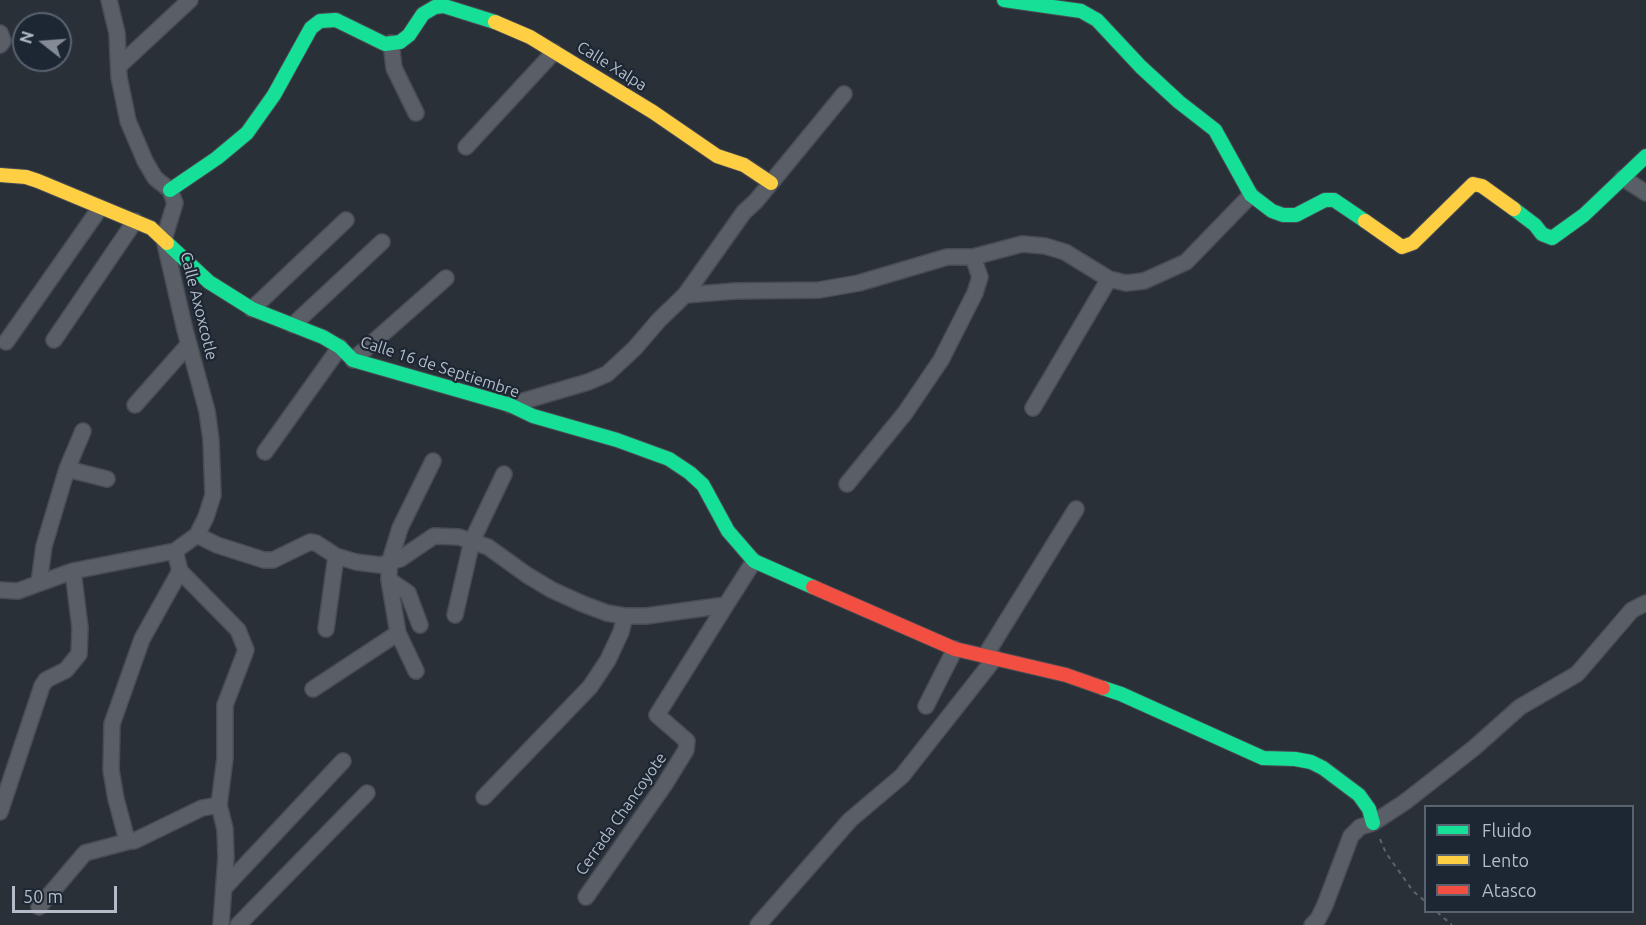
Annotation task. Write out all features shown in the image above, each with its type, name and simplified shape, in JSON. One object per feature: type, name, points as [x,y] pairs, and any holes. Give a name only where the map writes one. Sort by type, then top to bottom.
[{"type":"street","points":[[109,0],[117,33],[118,66],[128,121],[155,178],[170,190],[217,158],[247,133],[274,95],[311,28],[320,21],[336,20],[386,44],[391,44],[394,68],[416,113]]},
{"type":"street","points":[[118,66],[190,0]]},
{"type":"street","points":[[1005,0],[1081,11],[1097,21],[1141,67],[1179,102],[1215,130],[1251,195],[1272,211],[1283,215],[1296,215],[1325,200],[1334,200],[1402,247],[1413,243],[1473,184],[1482,186],[1496,195],[1535,225],[1542,234],[1552,238],[1584,215],[1646,156]]},
{"type":"street","name":"Calle Xalpa","points":[[391,44],[400,42],[409,35],[423,14],[435,8],[444,6],[489,20],[530,37],[652,112],[717,156],[744,165],[771,183]]},
{"type":"street","points":[[0,33],[3,41],[0,45]]},
{"type":"street","points":[[466,147],[554,52]]},
{"type":"street","points":[[510,405],[588,382],[607,374],[685,295],[744,212],[771,183],[844,94]]},
{"type":"street","name":"Calle 16 de Septiembre","points":[[0,175],[26,177],[38,181],[151,228],[209,282],[252,309],[323,337],[340,347],[353,360],[510,405],[533,416],[617,440],[669,459],[703,485],[728,531],[754,561]]},
{"type":"street","points":[[1623,178],[1646,193]]},
{"type":"street","name":"Calle Axoxcotle","points":[[170,190],[175,203],[164,239],[207,411],[211,440],[213,495],[197,535]]},
{"type":"street","points":[[685,295],[735,291],[819,290],[858,283],[947,257],[973,257],[1022,244],[1045,246],[1065,252],[1109,279],[1126,283],[1144,281],[1186,262],[1251,195]]},
{"type":"street","points":[[6,342],[100,207]]},
{"type":"street","points":[[252,309],[346,220]]},
{"type":"street","points":[[54,340],[135,221]]},
{"type":"street","points":[[292,325],[382,242]]},
{"type":"street","points":[[847,484],[905,413],[941,360],[975,293],[980,277],[973,257]]},
{"type":"street","points":[[353,360],[446,278]]},
{"type":"street","points":[[1033,408],[1109,279]]},
{"type":"street","points":[[135,405],[189,344]]},
{"type":"street","points":[[265,452],[340,347]]},
{"type":"street","points":[[39,583],[44,546],[67,469],[82,432]]},
{"type":"street","points":[[416,670],[398,633],[389,580],[389,564],[400,528],[433,461]]},
{"type":"street","points":[[67,469],[107,479]]},
{"type":"street","points":[[454,615],[472,541],[504,474]]},
{"type":"street","points":[[758,925],[850,820],[902,776],[990,657],[1076,508]]},
{"type":"street","points":[[0,590],[18,591],[73,571],[175,551],[197,535],[217,545],[264,560],[273,560],[310,542],[316,543],[336,556],[373,565],[389,564],[434,536],[445,535],[488,547],[526,575],[583,604],[607,613],[645,616],[726,605],[754,561],[955,649],[1066,675],[1121,694],[1263,758],[1311,762],[1323,768],[1359,795],[1369,809],[1373,823]]},
{"type":"street","points":[[175,551],[180,571],[238,630],[246,650],[225,705],[225,758],[219,805],[225,829],[221,925]]},
{"type":"street","points":[[326,629],[336,556]]},
{"type":"street","points":[[0,812],[42,686],[46,680],[72,665],[79,654],[80,628],[73,571]]},
{"type":"street","points":[[130,841],[127,840],[116,799],[111,770],[112,724],[142,639],[180,571]]},
{"type":"street","points":[[389,580],[408,593],[420,625]]},
{"type":"street","points":[[1312,925],[1325,905],[1351,836],[1360,826],[1373,823],[1413,795],[1474,748],[1520,707],[1577,674],[1632,610],[1646,603]]},
{"type":"street","name":"Cerrada Chancoyote","points":[[586,897],[686,750],[687,741],[657,716],[726,605]]},
{"type":"street","points":[[484,796],[590,687],[612,651],[621,632],[625,616]]},
{"type":"street","points":[[313,689],[398,633]]},
{"type":"street","points":[[926,706],[955,649]]},
{"type":"street","points":[[224,888],[343,761]]},
{"type":"street","points":[[238,925],[367,792]]},
{"type":"street","points":[[39,907],[85,853],[134,841],[202,808],[219,805]]},
{"type":"path","points":[[1373,823],[1386,853],[1413,891],[1424,901]]},
{"type":"path","points":[[1438,913],[1452,925]]},
{"type":"traffic: fast","points":[[1004,0],[1081,11],[1097,20],[1141,67],[1179,102],[1215,130],[1251,195],[1272,211],[1283,215],[1296,215],[1325,200],[1334,200],[1365,221]]},
{"type":"traffic: fast","points":[[170,190],[217,158],[247,133],[274,95],[311,28],[320,21],[336,20],[385,44],[400,42],[409,35],[423,14],[435,7],[444,6],[495,22]]},
{"type":"traffic: fast","points":[[1514,209],[1535,225],[1542,234],[1552,238],[1584,215],[1646,156]]},
{"type":"traffic: fast","points":[[167,243],[209,282],[252,309],[323,337],[340,347],[353,360],[510,405],[533,416],[617,440],[669,459],[703,485],[728,531],[754,561],[813,587]]},
{"type":"traffic: fast","points":[[1103,688],[1263,758],[1311,762],[1323,768],[1359,795],[1369,809],[1373,823]]},
{"type":"traffic: slow","points":[[495,22],[530,37],[653,112],[717,156],[744,165],[771,183]]},
{"type":"traffic: slow","points":[[0,175],[26,177],[38,181],[151,228],[167,243]]},
{"type":"traffic: slow","points":[[1365,221],[1402,247],[1413,243],[1473,184],[1482,186],[1514,209]]},
{"type":"traffic: jam","points":[[813,587],[955,649],[1066,675],[1103,688]]}]
